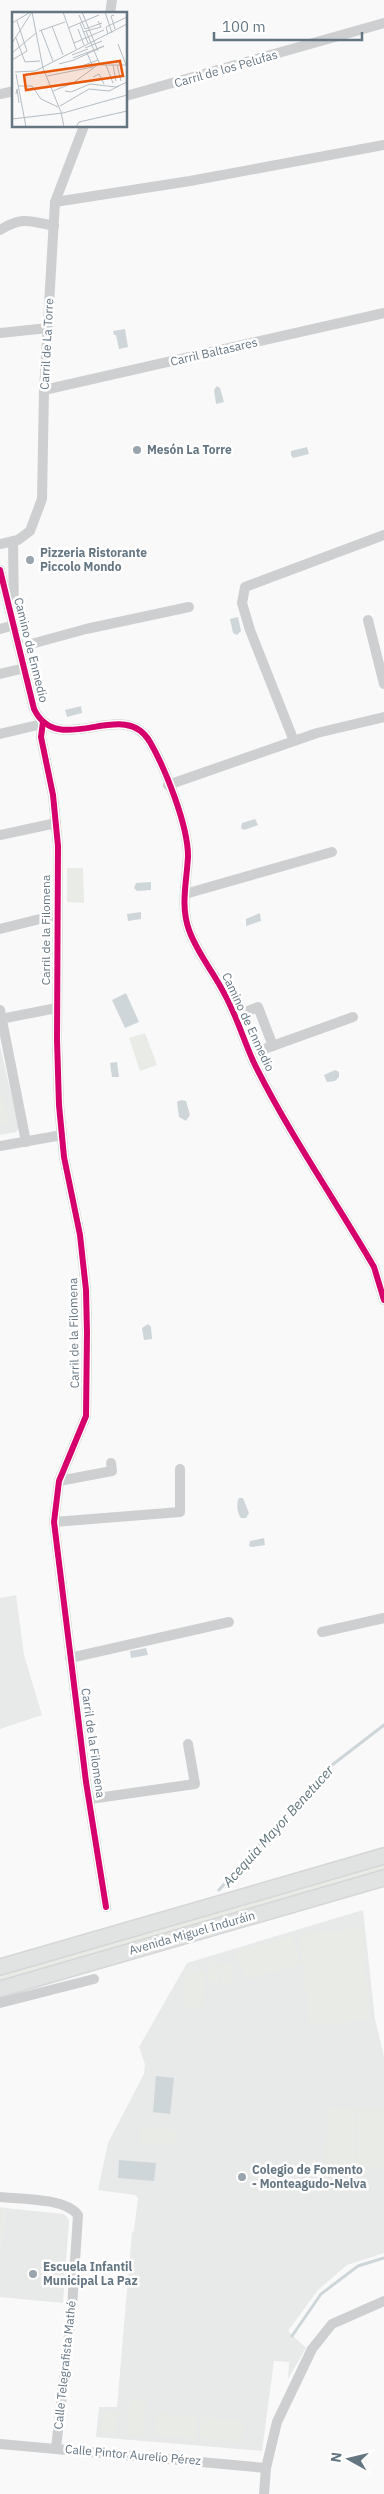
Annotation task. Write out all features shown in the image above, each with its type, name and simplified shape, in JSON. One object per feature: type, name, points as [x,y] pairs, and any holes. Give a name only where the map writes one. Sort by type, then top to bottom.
[{"type":"main road","name":"Avenida Miguel Induráin","points":[[0,1967],[384,1856]]},
{"type":"main road","name":"Avenida Miguel Induráin","points":[[0,1989],[384,1878]]},
{"type":"street","name":"Carril de los Pelufas","points":[[128,95],[384,23]]},
{"type":"street","name":"Carril de La Torre","points":[[0,544],[24,536],[33,526],[42,499],[44,390],[55,202],[83,128]]},
{"type":"street","points":[[55,202],[190,181],[384,145]]},
{"type":"street","points":[[0,230],[15,220],[54,226]]},
{"type":"street","name":"Carril Baltasares","points":[[44,390],[384,313]]},
{"type":"street","points":[[0,333],[48,328]]},
{"type":"street","points":[[294,742],[250,630],[242,603],[245,587],[384,535]]},
{"type":"street","name":"Camino de Enmedio","points":[[12,541],[15,626]]},
{"type":"street","name":"Camino de Enmedio","points":[[0,570],[34,709],[43,723],[53,728],[73,731],[120,724],[136,727],[149,740],[168,785],[187,840],[185,918],[194,943],[224,993],[250,1054],[298,1141],[374,1267],[384,1300]]},
{"type":"street","points":[[20,647],[86,629],[189,607]]},
{"type":"street","points":[[368,620],[384,684]]},
{"type":"street","points":[[0,629],[15,626]]},
{"type":"street","points":[[0,674],[25,668]]},
{"type":"street","points":[[168,785],[317,733],[384,717]]},
{"type":"street","points":[[0,734],[43,723]]},
{"type":"street","name":"Carril de la Filomena","points":[[43,723],[41,737],[56,823],[59,1104],[64,1157],[80,1235],[86,1290],[86,1416],[59,1481],[54,1522],[70,1658],[106,1907]]},
{"type":"street","points":[[0,836],[56,823]]},
{"type":"street","points":[[185,894],[332,852]]},
{"type":"street","points":[[0,929],[56,915]]},
{"type":"street","points":[[235,1016],[258,1007],[273,1046]]},
{"type":"street","points":[[26,1142],[1,1016],[57,1008]]},
{"type":"street","points":[[250,1054],[353,1017]]},
{"type":"street","points":[[0,1146],[62,1135]]},
{"type":"street","points":[[59,1481],[112,1471],[111,1464]]},
{"type":"street","points":[[54,1522],[180,1512],[180,1468]]},
{"type":"street","points":[[322,1632],[384,1618]]},
{"type":"street","points":[[70,1658],[229,1622]]},
{"type":"street","points":[[90,1799],[194,1784],[188,1744]]},
{"type":"street","points":[[0,2003],[94,1979]]},
{"type":"street","name":"Calle Telegrafista Mathé","points":[[0,2197],[59,2203],[72,2208],[78,2215],[72,2308],[56,2448]]},
{"type":"street","points":[[264,2494],[266,2468],[276,2422],[300,2370],[322,2335],[332,2324],[384,2301]]},
{"type":"street","name":"Calle Pintor Aurelio Pérez","points":[[0,2444],[266,2468]]},
{"type":"shaded area","points":[[125,329],[128,347],[119,349],[116,335],[114,335],[113,331]]},
{"type":"shaded area","points":[[217,386],[220,388],[224,402],[216,404],[214,390]]},
{"type":"shaded area","points":[[307,447],[309,454],[293,458],[291,455],[291,451]]},
{"type":"shaded area","points":[[238,617],[241,631],[237,635],[233,633],[230,619]]},
{"type":"shaded area","points":[[81,706],[82,713],[67,717],[65,710]]},
{"type":"shaded area","points":[[255,819],[258,825],[244,830],[241,828],[242,823]]},
{"type":"shaded area","points":[[67,868],[83,868],[84,903],[67,902]]},
{"type":"shaded area","points":[[151,882],[151,890],[137,891],[134,888],[136,883]]},
{"type":"shaded area","points":[[141,912],[141,919],[128,921],[127,914]]},
{"type":"shaded area","points":[[260,913],[261,921],[246,926],[246,919]]},
{"type":"shaded area","points":[[126,993],[139,1022],[125,1028],[112,1000]]},
{"type":"shaded area","points":[[145,1033],[157,1065],[140,1071],[129,1038]]},
{"type":"shaded area","points":[[0,1046],[19,1128],[16,1132],[0,1135]]},
{"type":"shaded area","points":[[117,1062],[119,1077],[112,1077],[110,1063]]},
{"type":"shaded area","points":[[335,1070],[339,1072],[339,1077],[335,1081],[327,1082],[324,1075]]},
{"type":"shaded area","points":[[4,1097],[9,1123],[0,1125],[0,1098]]},
{"type":"shaded area","points":[[181,1100],[186,1101],[190,1115],[186,1121],[179,1117],[177,1102]]},
{"type":"shaded area","points":[[148,1324],[151,1327],[152,1339],[144,1340],[142,1328]]},
{"type":"shaded area","points":[[239,1498],[243,1498],[249,1513],[246,1518],[241,1518],[239,1513],[237,1505]]},
{"type":"shaded area","points":[[264,1538],[265,1545],[249,1546],[250,1541]]},
{"type":"shaded area","points":[[16,1595],[24,1655],[42,1715],[0,1729],[0,1598]]},
{"type":"shaded area","points":[[146,1648],[148,1655],[131,1658],[130,1651]]},
{"type":"shaded area","points":[[384,1864],[384,1870],[0,1981],[0,1976]]},
{"type":"shaded area","name":"Colegio de Fomento - Monteagudo-Nelva","points":[[363,1910],[375,2019],[384,2056],[384,2253],[347,2265],[318,2290],[288,2331],[306,2348],[288,2379],[289,2362],[274,2361],[262,2451],[96,2437],[99,2407],[117,2407],[132,2232],[134,2231],[138,2198],[135,2195],[98,2190],[108,2143],[144,2074],[145,2064],[139,2047],[187,1963]]},
{"type":"shaded area","points":[[362,1928],[370,2020],[309,2026],[300,1934]]},
{"type":"shaded area","points":[[293,1935],[301,1964],[245,1980],[236,1952]]},
{"type":"shaded area","points":[[210,1961],[221,1963],[219,1983],[207,1982]]},
{"type":"shaded area","points":[[223,1963],[234,1964],[232,1984],[221,1983]]},
{"type":"shaded area","points":[[186,1969],[206,1971],[202,2008],[182,2006]]},
{"type":"shaded area","points":[[156,2076],[174,2078],[170,2114],[153,2112]]},
{"type":"shaded area","points":[[328,2108],[356,2109],[354,2168],[325,2167]]},
{"type":"shaded area","points":[[358,2109],[384,2110],[384,2169],[356,2168]]},
{"type":"shaded area","points":[[141,2127],[176,2130],[174,2146],[139,2143]]},
{"type":"shaded area","points":[[119,2160],[156,2163],[154,2181],[118,2178]]},
{"type":"shaded area","points":[[0,2207],[5,2208],[0,2252]]},
{"type":"shaded area","name":"Escuela Infantil Municipal La Paz","points":[[5,2208],[64,2214],[69,2220],[63,2303],[0,2297],[0,2252]]},
{"type":"shaded area","points":[[130,2399],[146,2401],[144,2435],[127,2434]]},
{"type":"shaded area","points":[[103,2411],[117,2413],[115,2434],[101,2432]]},
{"type":"shaded area","points":[[157,2413],[198,2417],[196,2439],[155,2435]]},
{"type":"shaded area","points":[[202,2417],[243,2420],[241,2442],[200,2438]]},
{"type":"waterway","name":"Acequia Mayor Benetucer","points":[[219,1890],[323,1772],[384,1725]]},
{"type":"waterway","points":[[292,2336],[321,2294],[358,2266],[384,2258]]},
{"type":"cycle path","points":[[0,570],[34,709],[45,723],[59,729],[75,730],[108,725],[124,725],[139,729],[156,753],[175,797],[187,843],[185,911],[186,921],[192,938],[229,1002],[255,1065],[269,1091],[374,1267],[384,1300]]},
{"type":"cycle path","points":[[43,722],[41,737],[53,795],[58,846],[57,1040],[59,1105],[64,1157],[80,1235],[86,1290],[87,1333],[86,1416],[59,1481],[54,1522],[86,1782],[106,1907]]},
{"type":"place","name":"Mesón La Torre","points":[[137,450]]},
{"type":"place","name":"Pizzeria Ristorante Piccolo Mondo","points":[[30,560]]},
{"type":"place","name":"Colegio de Fomento - Monteagudo-Nelva","points":[[242,2177]]},
{"type":"place","name":"Escuela Infantil Municipal La Paz","points":[[33,2274]]}]
